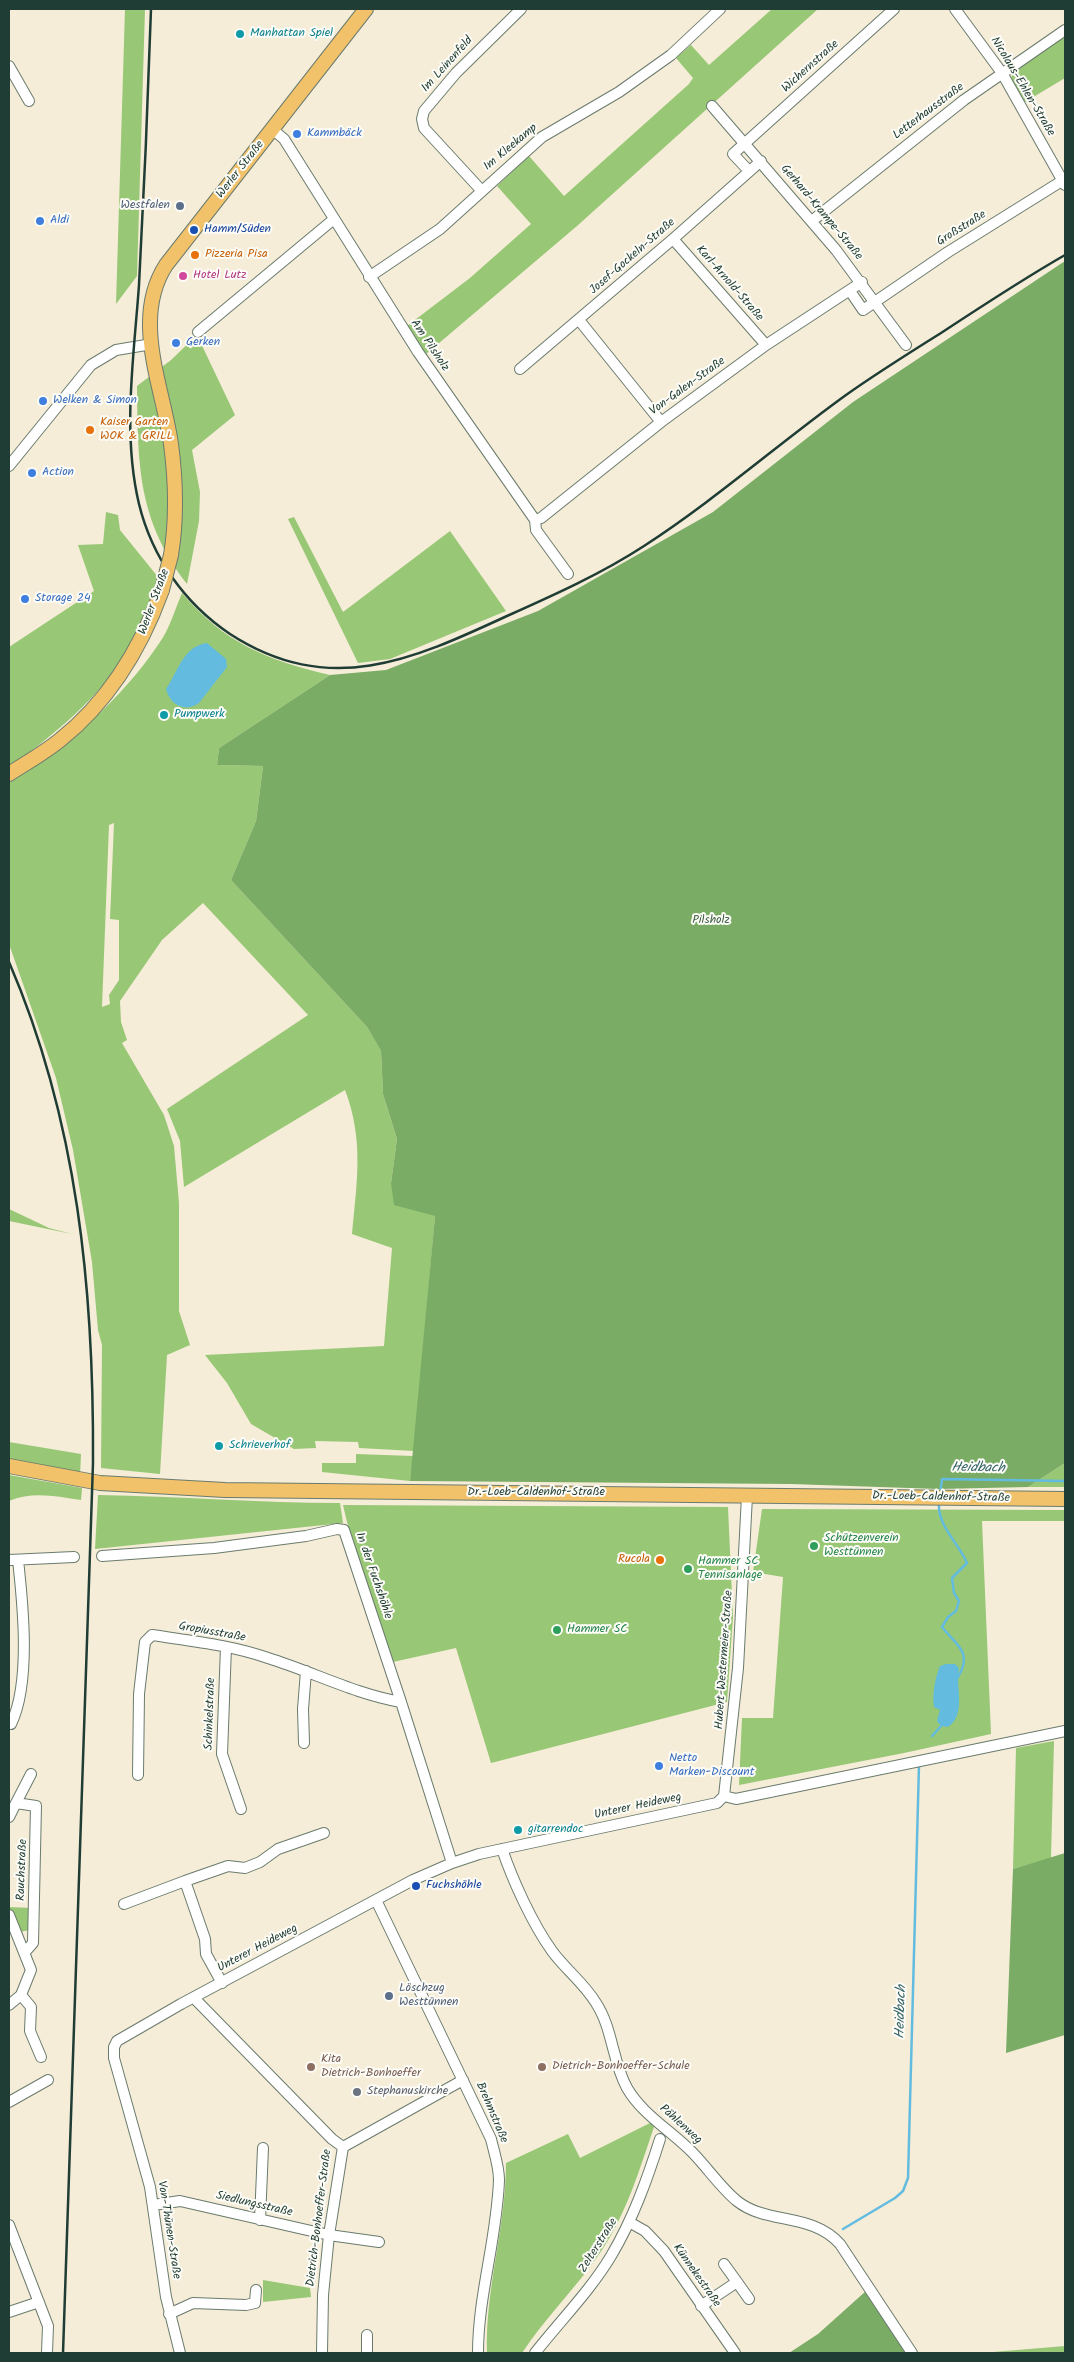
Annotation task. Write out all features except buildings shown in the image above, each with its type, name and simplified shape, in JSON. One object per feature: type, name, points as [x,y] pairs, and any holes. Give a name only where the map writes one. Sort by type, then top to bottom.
[{"type":"main road","name":"Werler Straße","points":[[9,774],[60,740],[88,714],[112,686],[138,646],[162,590],[171,555],[175,525],[174,470],[152,344],[150,315],[153,292],[160,274],[366,9]]},
{"type":"main road","name":"Dr.-Loeb-Caldenhof-Straße","points":[[9,1466],[100,1483],[225,1490],[1065,1499]]},
{"type":"street","name":"Im Leinenfeld","points":[[481,190],[424,128],[422,119],[424,111],[456,73],[521,9]]},
{"type":"street","name":"Im Kleekamp","points":[[369,277],[440,228],[542,137],[619,92],[671,55],[720,9]]},
{"type":"street","name":"Wichernstraße","points":[[744,144],[894,9]]},
{"type":"street","name":"Nicolaus-Ehlen-Straße","points":[[955,9],[1002,73],[1064,181]]},
{"type":"street","name":"Letterhausstraße","points":[[813,220],[914,138],[1002,73],[1065,30]]},
{"type":"street","points":[[9,66],[29,101]]},
{"type":"street","name":"Gerhard-Krampe-Straße","points":[[712,106],[813,220],[862,282],[906,345]]},
{"type":"street","name":"Am Pilsholz","points":[[272,129],[284,138],[369,277],[418,352],[535,520],[536,530],[568,574]]},
{"type":"street","points":[[744,144],[733,154],[749,171]]},
{"type":"street","name":"Josef-Gockeln-Straße","points":[[520,369],[673,239],[761,161]]},
{"type":"street","name":"Großstraße","points":[[876,301],[948,252],[1064,181]]},
{"type":"street","points":[[198,332],[334,219]]},
{"type":"street","name":"Karl-Arnold-Straße","points":[[673,239],[766,346]]},
{"type":"street","name":"Von-Galen-Straße","points":[[535,520],[541,518],[661,422],[766,346],[862,282]]},
{"type":"street","points":[[850,291],[863,310],[876,301]]},
{"type":"street","points":[[579,320],[661,422]]},
{"type":"street","points":[[9,466],[90,365],[116,350],[152,344]]},
{"type":"street","name":"Hubert-Westermeier-Straße","points":[[724,1796],[738,1668],[747,1496]]},
{"type":"street","name":"In der Fuchshöhle","points":[[102,1556],[214,1548],[306,1536],[337,1529],[344,1530],[402,1702],[452,1863]]},
{"type":"street","points":[[10,1724],[16,1714],[21,1686],[23,1610],[13,1560],[74,1557]]},
{"type":"street","name":"Gropiusstraße","points":[[138,1775],[139,1694],[145,1642],[152,1635],[226,1647],[266,1657],[372,1697],[402,1702]]},
{"type":"street","name":"Schinkelstraße","points":[[226,1647],[222,1754],[241,1809]]},
{"type":"street","points":[[304,1742],[302,1709],[306,1671]]},
{"type":"street","name":"Unterer Heideweg","points":[[114,2054],[115,2044],[121,2038],[376,1900],[452,1863],[502,1849],[717,1803],[724,1796],[736,1799],[1065,1731]]},
{"type":"street","points":[[9,1817],[31,1774]]},
{"type":"street","name":"Rauchstraße","points":[[16,1803],[36,1806],[33,1943],[25,1952]]},
{"type":"street","points":[[124,1904],[185,1880],[228,1866],[245,1868],[260,1862],[278,1849],[324,1833]]},
{"type":"street","name":"Pählenweg","points":[[502,1849],[526,1905],[552,1951],[597,2003],[610,2032],[626,2087],[638,2102],[691,2151],[738,2202],[766,2214],[808,2224],[830,2233],[840,2244],[912,2353]]},
{"type":"street","points":[[185,1880],[205,1939],[206,1954],[222,1983]]},
{"type":"street","name":"Brehmstraße","points":[[376,1900],[491,2139],[499,2180],[493,2236],[480,2315],[478,2353]]},
{"type":"street","name":"Rauchstraße","points":[[9,1915],[31,1970],[21,1995],[9,2005]]},
{"type":"street","points":[[21,1995],[31,2007],[30,2031],[41,2057]]},
{"type":"street","name":"Dietrich-Bonhoeffer-Straße","points":[[194,1998],[273,2081],[332,2139],[343,2147],[329,2235],[323,2295],[322,2353]]},
{"type":"street","name":"Von-Thünen-Straße","points":[[114,2054],[118,2080],[153,2205],[169,2314],[180,2353]]},
{"type":"street","points":[[9,2102],[48,2080]]},
{"type":"street","points":[[343,2147],[463,2080]]},
{"type":"street","name":"Zelterstraße","points":[[535,2353],[609,2258],[629,2222],[644,2188],[660,2139]]},
{"type":"street","points":[[260,2220],[263,2148]]},
{"type":"street","name":"Siedlungsstraße","points":[[153,2205],[180,2201],[329,2235],[379,2242]]},
{"type":"street","name":"Künnekestraße","points":[[629,2222],[645,2231],[664,2251],[735,2353]]},
{"type":"street","points":[[9,2225],[48,2326],[48,2353]]},
{"type":"street","points":[[724,2264],[749,2299]]},
{"type":"street","points":[[702,2306],[737,2282]]},
{"type":"street","points":[[169,2314],[193,2303],[246,2305],[255,2303],[256,2290]]},
{"type":"street","points":[[9,2312],[39,2302]]},
{"type":"street","points":[[367,2336],[367,2353]]},
{"type":"green space","points":[[125,9],[145,9],[137,276],[116,304]]},
{"type":"green space","points":[[772,9],[818,9],[577,226],[425,355],[407,326],[470,278],[531,224],[497,186],[529,156],[564,196],[689,84],[693,78],[676,58],[691,45],[709,65]]},
{"type":"green space","points":[[1063,37],[1065,41],[1065,78],[1025,102],[1011,78],[1013,72]]},
{"type":"green space","name":"Pilsholz","points":[[1065,261],[1065,1463],[1028,1487],[939,1489],[791,1484],[410,1481],[435,1216],[394,1205],[391,1183],[397,1139],[383,1094],[381,1051],[367,1027],[231,880],[256,821],[263,766],[217,765],[219,748],[330,675],[386,670],[538,611],[713,512],[853,402]]},
{"type":"green space","points":[[197,335],[235,415],[192,450],[200,492],[199,521],[187,584],[158,537],[149,513],[140,466],[137,386],[171,360]]},
{"type":"green space","points":[[106,512],[118,515],[120,530],[158,577],[157,583],[130,646],[106,681],[68,721],[9,767],[9,647],[94,591],[78,545],[103,544]]},
{"type":"green space","points":[[294,517],[343,612],[450,531],[506,611],[390,659],[358,663],[288,519]]},
{"type":"green space","points":[[182,593],[214,625],[248,647],[286,663],[330,675],[219,748],[217,765],[263,766],[256,821],[231,880],[367,1027],[381,1051],[383,1094],[397,1139],[391,1183],[435,1216],[414,1451],[359,1448],[358,1442],[315,1441],[316,1448],[294,1449],[251,1424],[227,1383],[205,1355],[384,1346],[392,1248],[352,1234],[358,1161],[355,1126],[345,1090],[184,1187],[180,1141],[167,1109],[308,1015],[203,903],[162,940],[120,1001],[121,1022],[127,1040],[122,1043],[164,1115],[174,1146],[179,1203],[179,1311],[190,1345],[167,1355],[160,1474],[101,1468],[102,1345],[98,1330],[92,1262],[73,1150],[56,1078],[9,944],[9,783],[72,737],[128,684],[164,637]],"holes":[[[114,823],[110,919],[119,920],[119,980],[109,995],[110,1004],[102,1007],[109,825]]]},
{"type":"green space","points":[[9,1209],[49,1228],[72,1234],[9,1221]]},
{"type":"green space","points":[[9,1442],[81,1454],[80,1476],[9,1460]]},
{"type":"green space","points":[[356,1454],[413,1456],[410,1481],[322,1472],[322,1463],[356,1463]]},
{"type":"green space","points":[[1065,1463],[1065,1487],[1028,1487]]},
{"type":"green space","points":[[9,1475],[82,1488],[81,1500],[35,1495],[9,1501]]},
{"type":"green space","points":[[98,1495],[340,1503],[343,1523],[95,1549]]},
{"type":"green space","name":"Hammer SC","points":[[343,1505],[728,1507],[733,1617],[727,1702],[491,1763],[456,1648],[393,1662]]},
{"type":"green space","points":[[762,1509],[1065,1510],[1065,1521],[982,1521],[991,1734],[739,1785],[742,1718],[773,1718],[783,1577],[753,1572]]},
{"type":"green space","points":[[1054,1741],[1051,1858],[1013,1869],[1016,1748]]},
{"type":"green space","points":[[1065,1853],[1065,2035],[1006,2053],[1013,1869]]},
{"type":"green space","points":[[9,1907],[31,1908],[30,1930],[20,1932]]},
{"type":"green space","points":[[654,2121],[657,2126],[654,2127],[625,2208],[600,2253],[522,2353],[487,2353],[489,2305],[503,2211],[506,2163],[568,2134],[580,2158]]},
{"type":"green space","points":[[263,2280],[310,2288],[311,2297],[263,2302]]},
{"type":"green space","points":[[866,2291],[908,2353],[789,2353],[818,2334]]},
{"type":"green space","points":[[1065,2346],[1065,2353],[981,2353]]},
{"type":"water","points":[[207,643],[226,659],[227,667],[199,703],[188,707],[179,706],[171,699],[166,689],[187,654],[199,645]]},
{"type":"water","points":[[955,1664],[959,1668],[959,1708],[954,1722],[948,1727],[941,1726],[937,1721],[940,1710],[934,1707],[933,1702],[934,1686],[938,1671],[940,1666]]},
{"type":"waterway","name":"Heidbach","points":[[940,1494],[942,1479],[1065,1481]]},
{"type":"waterway","name":"Heidbach","points":[[939,1502],[941,1519],[967,1563],[952,1578],[954,1593],[959,1601],[956,1611],[948,1617],[942,1627],[958,1645],[963,1655],[964,1661],[958,1677]]},
{"type":"waterway","name":"Heidbach","points":[[932,1736],[941,1726]]},
{"type":"waterway","name":"Heidbach","points":[[843,2229],[895,2198],[903,2191],[908,2178],[919,1765]]},
{"type":"railway","points":[[151,9],[141,250],[132,367],[130,422],[131,450],[139,504],[152,542],[161,560],[184,593],[198,608],[230,634],[266,653],[302,664],[336,668],[370,666],[404,658],[472,632],[594,575],[628,556],[670,528],[869,379],[1065,255]]},
{"type":"railway","points":[[9,962],[32,1022],[51,1084],[66,1145],[85,1271],[93,1399],[93,1463],[63,2353]]},
{"type":"place","name":"Manhattan Spiel","points":[[240,34]]},
{"type":"place","name":"Kammbäck","points":[[297,134]]},
{"type":"place","name":"Westfalen","points":[[180,206]]},
{"type":"place","name":"Aldi","points":[[40,221]]},
{"type":"place","name":"Hamm/Süden","points":[[194,230]]},
{"type":"place","name":"Pizzeria Pisa","points":[[195,255]]},
{"type":"place","name":"Hotel Lutz","points":[[183,276]]},
{"type":"place","name":"Gerken","points":[[176,343]]},
{"type":"place","name":"Welken & Simon","points":[[43,401]]},
{"type":"place","name":"Kaiser Garten WOK & GRILL","points":[[90,430]]},
{"type":"place","name":"Action","points":[[32,473]]},
{"type":"place","name":"Storage 24","points":[[25,599]]},
{"type":"place","name":"Pumpwerk","points":[[164,715]]},
{"type":"place","name":"Schrieverhof","points":[[219,1446]]},
{"type":"place","name":"Schützenverein Westtünnen","points":[[814,1546]]},
{"type":"place","name":"Rucola","points":[[660,1560]]},
{"type":"place","name":"Hammer SC Tennisanlage","points":[[688,1569]]},
{"type":"place","name":"Hammer SC","points":[[557,1630]]},
{"type":"place","name":"Netto Marken-Discount","points":[[659,1766]]},
{"type":"place","name":"gitarrendoc","points":[[518,1830]]},
{"type":"place","name":"Fuchshöhle","points":[[416,1886]]},
{"type":"place","name":"Löschzug Westtünnen","points":[[389,1996]]},
{"type":"place","name":"Kita Dietrich-Bonhoeffer","points":[[311,2067]]},
{"type":"place","name":"Dietrich-Bonhoeffer-Schule","points":[[542,2067]]},
{"type":"place","name":"Stephanuskirche","points":[[357,2092]]}]
